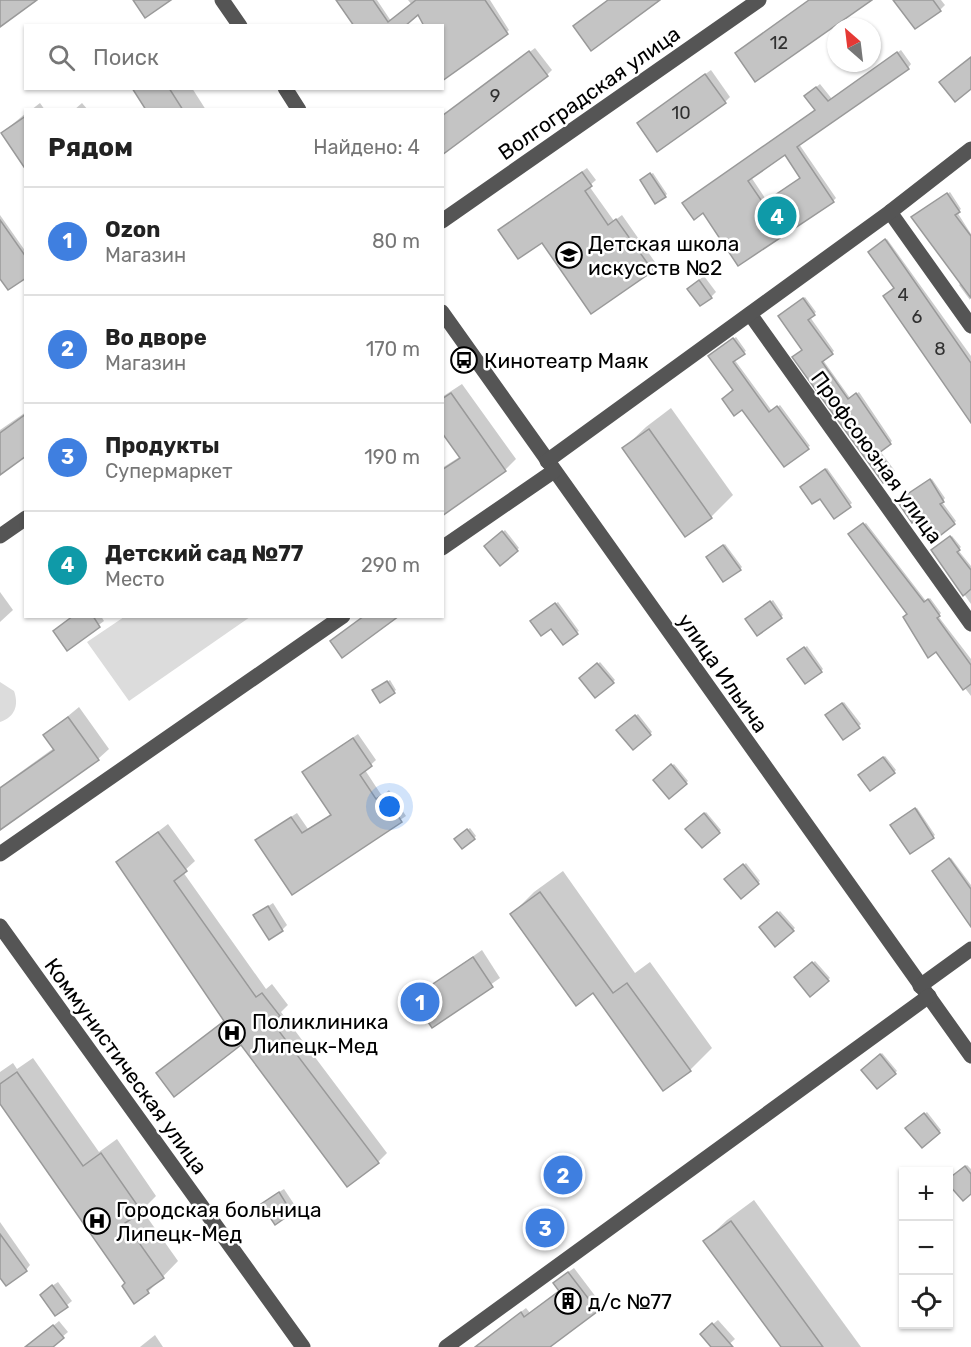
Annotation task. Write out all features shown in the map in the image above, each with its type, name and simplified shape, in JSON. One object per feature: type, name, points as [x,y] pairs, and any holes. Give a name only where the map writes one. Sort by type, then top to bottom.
[{"type":"street","points":[[222,0],[239,24]]},
{"type":"street","name":"Волгоградская улица","points":[[444,220],[759,0]]},
{"type":"street","points":[[286,90],[298,108]]},
{"type":"street","points":[[444,546],[971,149]]},
{"type":"street","points":[[890,212],[971,326]]},
{"type":"street","name":"Профсоюзная улица","points":[[750,314],[971,624]]},
{"type":"street","name":"улица Ильича","points":[[444,315],[971,1056]]},
{"type":"street","points":[[0,536],[24,519]]},
{"type":"street","points":[[0,854],[340,618]]},
{"type":"street","name":"Коммунистическая улица","points":[[0,926],[303,1347]]},
{"type":"street","points":[[446,1347],[924,991],[971,949]]},
{"type":"shaded area","points":[[123,618],[249,618],[129,701],[87,642]]},
{"type":"shaded area","points":[[0,682],[14,691],[16,706],[9,717],[0,722]]},
{"type":"building","points":[[0,0],[37,0],[0,27]]},
{"type":"building","points":[[133,0],[171,0],[145,18]]},
{"type":"building","points":[[336,0],[373,0],[388,22],[416,0],[485,0],[508,34],[444,80],[444,24],[423,24],[418,15],[407,24],[353,24]]},
{"type":"building","points":[[608,0],[660,0],[591,51],[573,26]]},
{"type":"building","points":[[809,0],[872,0],[846,18],[827,18],[827,32],[755,82],[735,53]]},
{"type":"building","points":[[893,0],[933,0],[941,11],[915,29]]},
{"type":"building","points":[[529,51],[548,76],[444,154],[444,115]]},
{"type":"building","points":[[897,52],[909,69],[797,147],[834,202],[738,266],[703,213],[694,220],[682,203],[815,110],[804,96],[816,87],[828,101],[869,72],[881,72],[881,63]],"holes":[[[785,155],[800,178],[763,203],[748,181]]]},
{"type":"building","points":[[971,57],[971,89],[955,102],[939,82]]},
{"type":"building","points":[[705,74],[726,103],[657,152],[637,123]]},
{"type":"building","points":[[133,90],[170,90],[182,108],[145,108]]},
{"type":"building","points":[[24,117],[24,167],[1,133]]},
{"type":"building","name":"Детская школа искусств №2","points":[[582,172],[592,186],[585,191],[608,225],[616,219],[653,271],[591,314],[542,243],[518,259],[498,230]]},
{"type":"building","points":[[650,173],[666,197],[655,204],[640,180]]},
{"type":"building","points":[[947,193],[960,212],[955,215],[971,236],[971,298],[911,217]]},
{"type":"building","points":[[0,220],[24,254],[24,279],[8,290],[0,279]]},
{"type":"building","points":[[885,239],[971,363],[971,423],[883,296],[894,288],[868,252]]},
{"type":"building","points":[[699,280],[712,298],[700,306],[687,289]]},
{"type":"building","points":[[803,298],[815,315],[808,320],[833,354],[822,362],[848,399],[856,393],[891,444],[879,453],[894,474],[883,483],[792,357],[802,350],[778,316]]},
{"type":"building","points":[[733,338],[745,354],[733,362],[769,412],[777,406],[809,449],[784,467],[742,410],[734,416],[722,399],[733,390],[708,356]]},
{"type":"building","points":[[451,393],[506,471],[444,515],[444,469],[460,458],[444,436],[444,398]]},
{"type":"building","points":[[24,415],[24,457],[0,475],[0,433]]},
{"type":"building","points":[[649,429],[712,518],[685,537],[622,448]]},
{"type":"building","points":[[825,469],[851,507],[834,519],[820,499],[812,504],[800,487]]},
{"type":"building","points":[[930,479],[944,502],[940,504],[955,524],[937,538],[921,517],[912,523],[897,501]]},
{"type":"building","points":[[863,523],[924,602],[928,599],[940,616],[937,618],[971,665],[971,684],[963,690],[936,652],[928,658],[903,617],[907,614],[848,534]]},
{"type":"building","points":[[502,531],[518,551],[500,566],[484,546]]},
{"type":"building","points":[[950,536],[960,550],[957,552],[971,570],[971,589],[963,596],[931,550]]},
{"type":"building","points":[[723,545],[741,570],[723,582],[706,557]]},
{"type":"building","points":[[770,601],[782,618],[757,636],[745,619]]},
{"type":"building","points":[[555,603],[578,634],[563,645],[551,629],[541,636],[530,621]]},
{"type":"building","points":[[70,618],[94,618],[100,627],[67,651],[53,631]]},
{"type":"building","points":[[361,618],[396,618],[342,658],[330,641]]},
{"type":"building","points":[[804,647],[822,672],[805,684],[787,659]]},
{"type":"building","points":[[597,663],[614,683],[595,698],[579,678]]},
{"type":"building","points":[[387,681],[395,693],[380,703],[372,690]]},
{"type":"building","points":[[842,703],[860,728],[843,740],[825,715]]},
{"type":"building","points":[[635,715],[651,735],[633,750],[616,730]]},
{"type":"building","points":[[68,717],[99,760],[0,830],[0,788],[54,750],[43,735]]},
{"type":"building","points":[[353,738],[372,766],[360,775],[376,799],[384,794],[402,822],[292,895],[255,840],[291,817],[302,833],[331,815],[302,772]]},
{"type":"building","points":[[883,757],[895,773],[870,791],[858,775]]},
{"type":"building","points":[[671,764],[687,784],[669,799],[653,780]]},
{"type":"building","points":[[915,808],[934,838],[910,854],[890,825]]},
{"type":"building","points":[[704,813],[720,833],[702,848],[685,829]]},
{"type":"building","points":[[467,829],[475,839],[462,849],[454,839]]},
{"type":"building","points":[[158,832],[187,871],[174,881],[256,997],[262,993],[280,1016],[272,1022],[379,1163],[347,1187],[241,1045],[174,1097],[156,1073],[224,1021],[116,862]]},
{"type":"building","points":[[949,858],[971,889],[971,927],[932,871]]},
{"type":"building","points":[[743,864],[759,884],[741,899],[724,879]]},
{"type":"building","points":[[540,892],[613,993],[627,983],[691,1071],[663,1091],[593,993],[576,1006],[510,914]]},
{"type":"building","points":[[268,906],[283,931],[269,940],[253,915]]},
{"type":"building","points":[[777,912],[794,931],[775,947],[759,927]]},
{"type":"building","points":[[473,957],[493,987],[432,1028],[412,998]]},
{"type":"building","points":[[812,962],[829,981],[810,997],[794,977]]},
{"type":"building","points":[[880,1054],[896,1074],[877,1089],[861,1070]]},
{"type":"building","points":[[17,1072],[83,1166],[101,1153],[142,1212],[125,1223],[164,1278],[147,1290],[149,1293],[134,1304],[122,1286],[125,1283],[0,1104],[0,1084]]},
{"type":"building","points":[[924,1113],[940,1133],[922,1148],[905,1128]]},
{"type":"building","points":[[565,1162],[576,1175],[560,1187],[550,1175]]},
{"type":"building","points":[[965,1166],[971,1174],[971,1194],[963,1201],[953,1190],[953,1175]]},
{"type":"building","points":[[279,1192],[292,1213],[275,1225],[261,1204]]},
{"type":"building","points":[[549,1215],[559,1228],[542,1241],[532,1228]]},
{"type":"building","points":[[731,1221],[823,1347],[781,1347],[703,1241]]},
{"type":"building","points":[[0,1234],[27,1271],[6,1286],[0,1278]]},
{"type":"building","name":"д/с №77","points":[[568,1272],[598,1311],[550,1347],[475,1347],[521,1312],[524,1317],[559,1291],[553,1283]]},
{"type":"building","points":[[52,1285],[68,1307],[55,1316],[40,1295]]},
{"type":"building","points":[[712,1323],[733,1347],[711,1347],[700,1334]]},
{"type":"building","points":[[53,1325],[64,1338],[53,1347],[25,1347]]},
{"type":"place","name":"Детский сад №77","points":[[777,216]]},
{"type":"place","name":"Детская школа искусств №2","points":[[569,255]]},
{"type":"place","name":"Кинотеатр Маяк","points":[[464,360]]},
{"type":"place","name":"Ozon","points":[[420,1002]]},
{"type":"place","name":"Поликлиника Липецк-Мед","points":[[232,1033]]},
{"type":"place","name":"Во дворе","points":[[563,1175]]},
{"type":"place","name":"Городская больница Липецк-Мед","points":[[97,1221]]},
{"type":"place","name":"Продукты","points":[[545,1228]]},
{"type":"place","name":"д/с №77","points":[[568,1301]]}]
